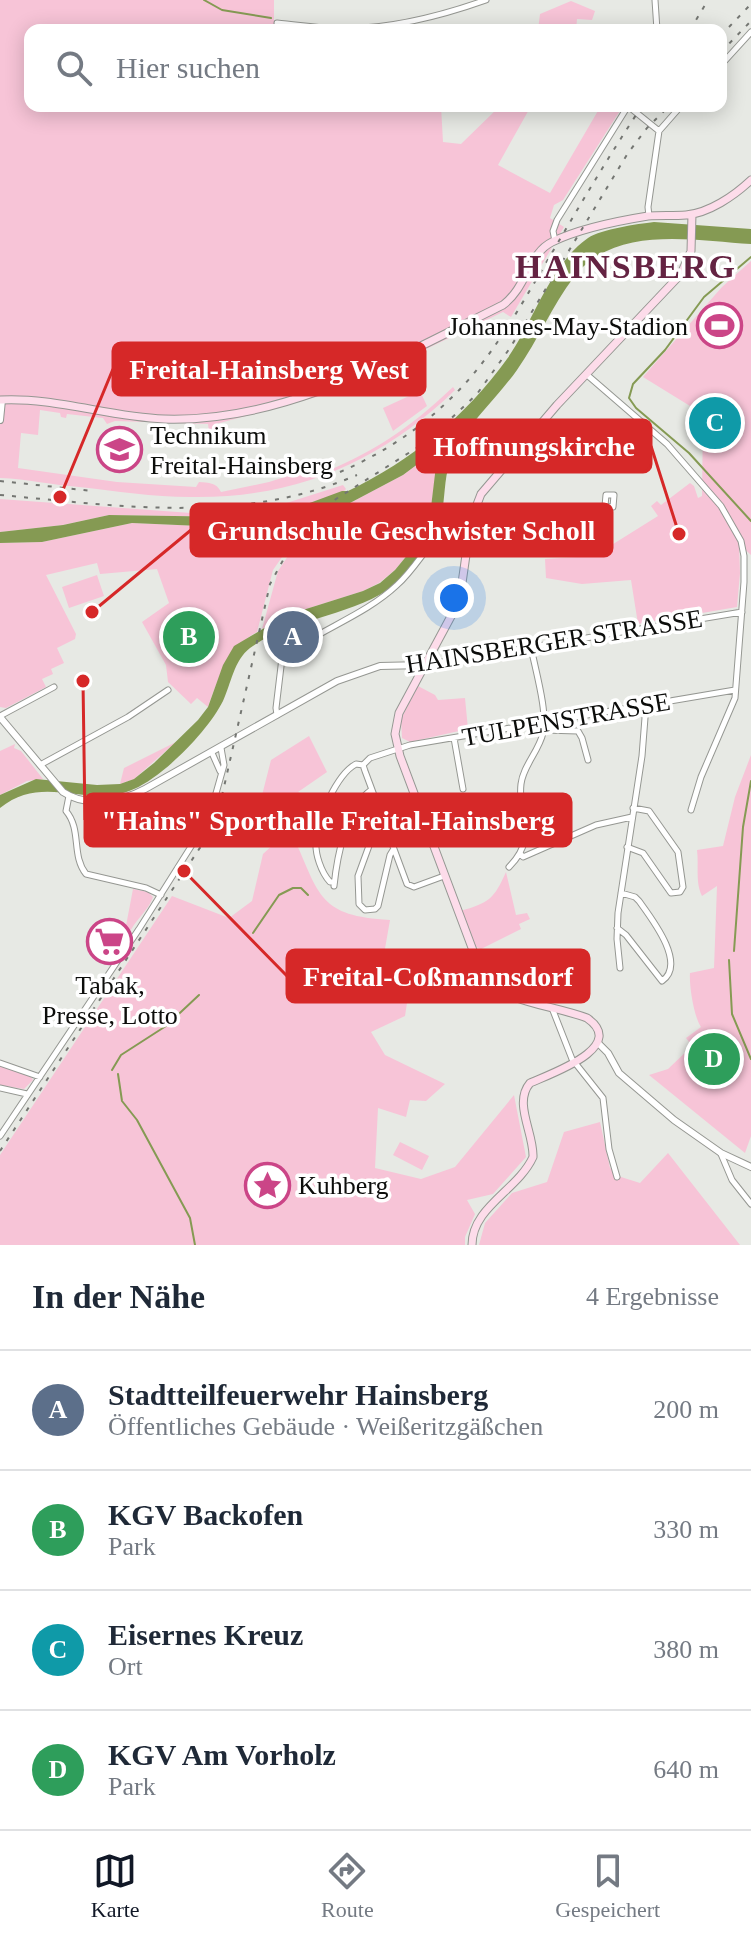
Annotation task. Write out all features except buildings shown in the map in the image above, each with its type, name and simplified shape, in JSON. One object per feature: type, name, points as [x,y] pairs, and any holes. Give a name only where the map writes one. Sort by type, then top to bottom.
[{"type":"main road","points":[[1,400],[135,416],[191,419],[243,412],[300,396],[352,379],[503,305],[520,289],[541,250],[555,241],[649,216],[692,214],[732,195],[751,180]]},
{"type":"main road","points":[[472,1245],[472,1235],[481,1217],[533,1157],[523,1103],[526,1087],[574,1062],[598,1043],[598,1031],[592,1021],[502,992],[483,977],[397,748],[395,734],[399,713],[456,607],[472,514],[488,482],[681,274],[689,258],[692,214]]},
{"type":"street","points":[[398,24],[452,12],[486,0]]},
{"type":"street","points":[[655,0],[657,24]]},
{"type":"street","points":[[277,23],[288,24]]},
{"type":"street","points":[[727,58],[751,32]]},
{"type":"street","points":[[555,241],[553,231],[557,220],[624,112]]},
{"type":"street","points":[[635,112],[659,131]]},
{"type":"street","points":[[649,216],[659,131],[676,112]]},
{"type":"street","points":[[586,374],[659,436],[721,506],[741,541],[744,556],[742,611],[733,705],[701,777],[691,810]]},
{"type":"street","points":[[0,420],[1,400]]},
{"type":"street","points":[[469,530],[488,533],[509,530],[605,506]]},
{"type":"street","points":[[277,715],[282,658],[396,586],[438,534],[472,514]]},
{"type":"street","name":"HAINSBERGER STRASSE","points":[[221,748],[337,681],[380,666],[423,665],[742,611]]},
{"type":"street","points":[[509,867],[520,853],[526,830],[522,779],[544,730],[531,647]]},
{"type":"street","points":[[0,1136],[209,818],[224,756],[221,748],[126,798],[96,801],[66,794],[49,778],[0,717],[54,687]]},
{"type":"street","points":[[39,766],[128,717],[168,690]]},
{"type":"street","name":"TULPENSTRASSE","points":[[371,790],[363,796],[343,834],[334,884],[322,872],[316,836],[328,798],[349,768],[356,764],[363,765],[370,758],[397,748],[735,690]]},
{"type":"street","points":[[620,968],[617,928],[642,756],[646,705]]},
{"type":"street","points":[[544,730],[578,731],[588,760]]},
{"type":"street","points":[[454,738],[463,789]]},
{"type":"street","points":[[212,753],[221,776]]},
{"type":"street","points":[[363,765],[382,821],[410,887],[444,876]]},
{"type":"street","points":[[66,794],[66,811],[75,824],[77,857],[86,874],[146,888],[161,895]]},
{"type":"street","points":[[126,798],[132,804],[209,818]]},
{"type":"street","points":[[627,847],[643,853],[671,893],[680,892],[683,887],[678,852],[649,811],[633,808]]},
{"type":"street","points":[[520,853],[523,857],[596,825],[632,817]]},
{"type":"street","points":[[382,821],[377,824],[358,876],[359,904],[365,910],[378,906],[390,855],[394,850]]},
{"type":"street","points":[[617,928],[662,981],[668,977],[672,966],[664,940],[639,901],[621,893]]},
{"type":"street","points":[[552,1007],[574,1062],[603,1098],[609,1149],[617,1177]]},
{"type":"street","points":[[598,1043],[608,1053],[619,1073],[674,1120],[721,1153],[751,1167]]},
{"type":"street","points":[[0,1063],[40,1077]]},
{"type":"street","points":[[0,1088],[27,1094]]},
{"type":"street","points":[[721,1153],[732,1180],[751,1204]]},
{"type":"shaded area","points":[[0,0],[274,0],[274,24],[24,24],[24,112],[441,112],[443,142],[461,144],[494,112],[528,112],[498,165],[550,193],[597,112],[619,112],[563,200],[554,205],[550,218],[564,227],[511,317],[503,312],[339,391],[216,424],[217,430],[209,431],[208,424],[115,421],[107,424],[103,418],[67,414],[66,418],[61,417],[60,413],[40,410],[38,435],[21,433],[18,468],[117,482],[196,487],[199,482],[214,485],[221,492],[310,469],[313,477],[388,440],[453,387],[455,390],[427,415],[366,456],[300,483],[228,496],[162,496],[0,478]]},
{"type":"shaded area","points":[[571,1],[595,11],[592,20],[577,19],[577,24],[539,24],[540,14]]},
{"type":"shaded area","points":[[654,222],[751,229],[751,244],[681,239],[633,242],[591,260],[566,288],[517,370],[458,445],[449,464],[437,530],[421,556],[394,585],[362,603],[285,630],[250,648],[240,659],[223,701],[207,726],[184,751],[146,783],[117,794],[100,796],[33,793],[0,808],[0,795],[36,779],[97,785],[120,784],[134,779],[154,763],[208,707],[223,665],[234,646],[306,609],[380,583],[395,570],[429,524],[438,449],[403,475],[323,516],[319,513],[223,527],[132,523],[42,542],[0,543],[0,532],[63,525],[109,515],[239,517],[288,511],[348,491],[415,451],[474,399],[507,359],[553,278],[575,249],[602,232]]},
{"type":"shaded area","points":[[751,261],[751,555],[739,544],[737,607],[638,624],[631,580],[582,584],[546,578],[545,559],[594,556],[658,516],[651,506],[657,501],[661,505],[690,483],[698,498],[702,496],[703,414],[643,377],[722,287]]},
{"type":"shaded area","points":[[420,391],[427,406],[393,431],[383,408]]},
{"type":"shaded area","points":[[439,448],[429,524],[395,570],[363,591],[306,609],[262,629],[278,571],[328,511],[403,475]]},
{"type":"shaded area","points":[[343,485],[346,489],[343,492],[288,511],[239,517],[109,515],[63,525],[0,532],[0,499],[191,513],[233,512],[277,506]]},
{"type":"shaded area","points":[[320,514],[273,570],[257,632],[231,655],[208,707],[197,698],[191,704],[168,682],[166,665],[142,622],[169,603],[157,569],[100,574],[97,563],[46,575],[76,634],[75,639],[57,648],[64,663],[51,669],[53,674],[42,679],[46,687],[6,708],[0,707],[0,543],[42,542],[132,523],[223,527]]},
{"type":"shaded area","points":[[97,575],[104,596],[69,608],[62,587]]},
{"type":"shaded area","points":[[418,686],[438,700],[465,698],[468,729],[410,742],[402,738],[401,719]]},
{"type":"shaded area","points":[[309,736],[327,772],[298,792],[309,796],[294,838],[317,888],[335,908],[367,918],[390,920],[383,960],[402,975],[411,977],[405,1016],[371,1032],[385,1055],[445,1084],[426,1101],[410,1100],[406,1117],[378,1108],[375,1168],[421,1179],[455,1167],[514,1095],[526,1157],[493,1194],[467,1200],[475,1214],[465,1237],[465,1245],[0,1245],[0,1155],[172,896],[229,918],[252,901],[263,854],[278,840],[281,822],[258,811],[271,760]]},
{"type":"shaded area","points":[[176,742],[134,779],[120,784],[124,768]]},
{"type":"shaded area","points":[[15,744],[14,748],[21,751],[43,779],[27,781],[0,795],[0,751]]},
{"type":"shaded area","points":[[751,755],[751,1136],[745,1153],[649,1075],[668,1069],[692,1046],[686,1038],[701,1027],[692,1001],[690,973],[714,968],[717,886],[702,896],[697,850],[723,846],[735,797]]},
{"type":"shaded area","points":[[506,872],[516,915],[527,913],[530,919],[519,924],[521,929],[481,949],[474,946],[460,911],[489,899]]},
{"type":"shaded area","points":[[133,889],[148,892],[153,897],[129,934],[125,931]]},
{"type":"shaded area","points":[[0,1066],[33,1080],[24,1089],[0,1085]]},
{"type":"shaded area","points":[[600,1122],[610,1168],[621,1177],[640,1183],[668,1153],[740,1245],[479,1245],[485,1223],[512,1193],[547,1182],[564,1132]]},
{"type":"shaded area","points":[[400,1142],[429,1156],[422,1170],[393,1155]]},
{"type":"waterway","points":[[204,0],[222,10],[271,18]]},
{"type":"waterway","points":[[751,257],[704,297],[665,350],[633,384],[629,398],[636,408],[689,453],[751,521]]},
{"type":"waterway","points":[[734,951],[743,827],[751,781]]},
{"type":"waterway","points":[[253,933],[279,895],[293,888],[301,888],[308,895]]},
{"type":"waterway","points":[[729,960],[732,1014],[751,1059]]},
{"type":"waterway","points":[[112,1070],[121,1055],[166,1026],[199,995]]},
{"type":"waterway","points":[[118,1074],[122,1101],[137,1120],[190,1218],[195,1245]]},
{"type":"railway","points":[[694,24],[708,0]]},
{"type":"railway","points":[[729,27],[751,4]]},
{"type":"railway","points":[[727,46],[751,21]]},
{"type":"railway","points":[[340,472],[410,433],[447,402],[476,371],[513,318],[638,112]]},
{"type":"railway","points":[[0,1151],[209,834],[219,809],[270,584],[287,553],[336,499],[426,442],[477,394],[510,348],[628,153],[663,112]]},
{"type":"railway","points":[[0,495],[136,507],[225,506],[269,501],[313,491],[357,475]]},
{"type":"railway","points":[[0,481],[92,491]]},
{"type":"place","name":"Johannes-May-Stadion","points":[[719,326]]},
{"type":"place","name":"Eisernes Kreuz","points":[[715,423]]},
{"type":"place","name":"Technikum Freital-Hainsberg","points":[[119,450]]},
{"type":"place","name":"Freital-Hainsberg West","points":[[60,497]]},
{"type":"place","name":"Hoffnungskirche","points":[[679,534]]},
{"type":"place","name":"Grundschule Geschwister Scholl","points":[[92,612]]},
{"type":"place","name":"KGV Backofen","points":[[189,637]]},
{"type":"place","name":"Stadtteilfeuerwehr Hainsberg","points":[[293,637]]},
{"type":"place","name":"\"Hains\" Sporthalle Freital-Hainsberg","points":[[83,681]]},
{"type":"place","name":"Freital-Coßmannsdorf","points":[[184,871]]},
{"type":"place","name":"Tabak, Presse, Lotto","points":[[110,942]]},
{"type":"place","name":"KGV Am Vorholz","points":[[714,1059]]},
{"type":"place","name":"Kuhberg","points":[[267,1185]]},
{"type":"district","name":"HAINSBERG","points":[[626,266]]}]
